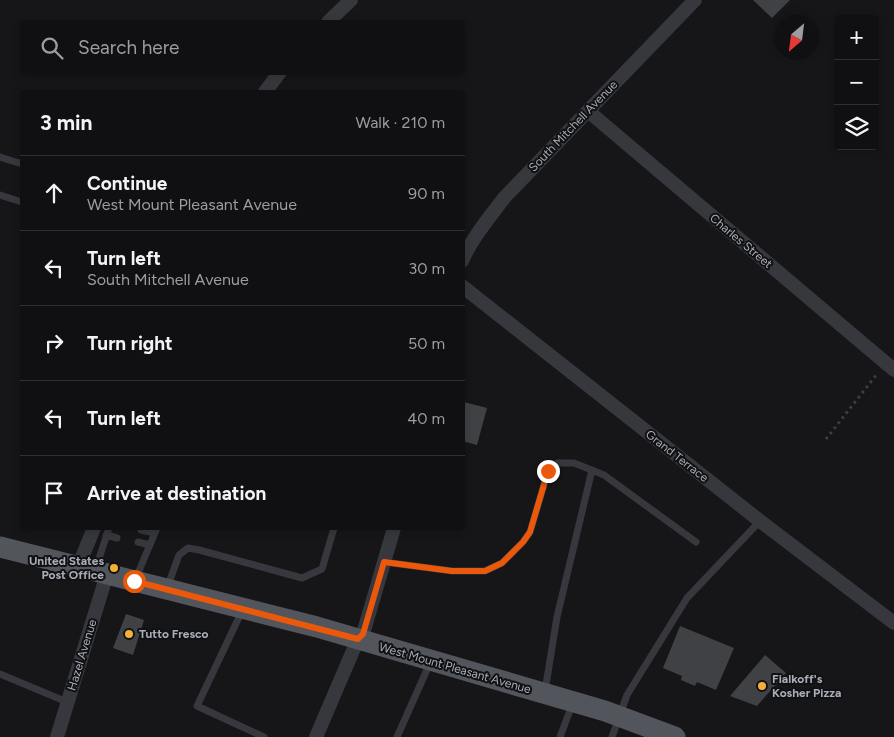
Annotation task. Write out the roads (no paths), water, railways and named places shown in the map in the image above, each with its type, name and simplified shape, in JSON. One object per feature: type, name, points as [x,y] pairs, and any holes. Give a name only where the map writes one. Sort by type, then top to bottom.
[{"type":"main road","name":"West Mount Pleasant Avenue","points":[[0,547],[358,639],[573,702],[676,737]]},
{"type":"street","points":[[330,20],[351,0]]},
{"type":"street","name":"South Mitchell Avenue","points":[[465,254],[504,198],[695,0]]},
{"type":"street","points":[[266,90],[278,75]]},
{"type":"street","name":"Charles Street","points":[[588,111],[890,367]]},
{"type":"street","name":"Grand Terrace","points":[[465,288],[760,521],[894,623]]},
{"type":"street","name":"Hazel Avenue","points":[[56,737],[67,702],[93,571],[94,530]]},
{"type":"street","points":[[316,737],[358,639],[363,634],[393,530]]},
{"type":"lane","points":[[0,157],[20,163]]},
{"type":"lane","points":[[0,195],[20,201]]},
{"type":"lane","points":[[384,562],[452,571],[485,571],[502,563],[523,542],[530,532],[548,471],[557,462],[574,463],[604,475],[696,542]]},
{"type":"lane","points":[[545,694],[557,617],[592,470]]},
{"type":"lane","points":[[612,737],[627,696],[687,598],[760,521]]},
{"type":"lane","points":[[93,571],[108,530]]},
{"type":"lane","points":[[134,581],[156,530],[141,530]]},
{"type":"lane","points":[[167,589],[178,554],[188,548],[302,578],[314,574],[322,569],[333,530]]},
{"type":"lane","points":[[106,536],[117,538]]},
{"type":"lane","points":[[138,542],[150,545]]},
{"type":"lane","points":[[243,609],[197,706],[264,737]]},
{"type":"lane","points":[[397,737],[432,661]]},
{"type":"lane","points":[[0,674],[67,702]]},
{"type":"lane","points":[[560,737],[573,702]]},
{"type":"place","name":"United States Post Office","points":[[114,568]]},
{"type":"place","name":"Tutto Fresco","points":[[129,634]]},
{"type":"place","name":"Fialkoff's Kosher Pizza","points":[[762,686]]}]
